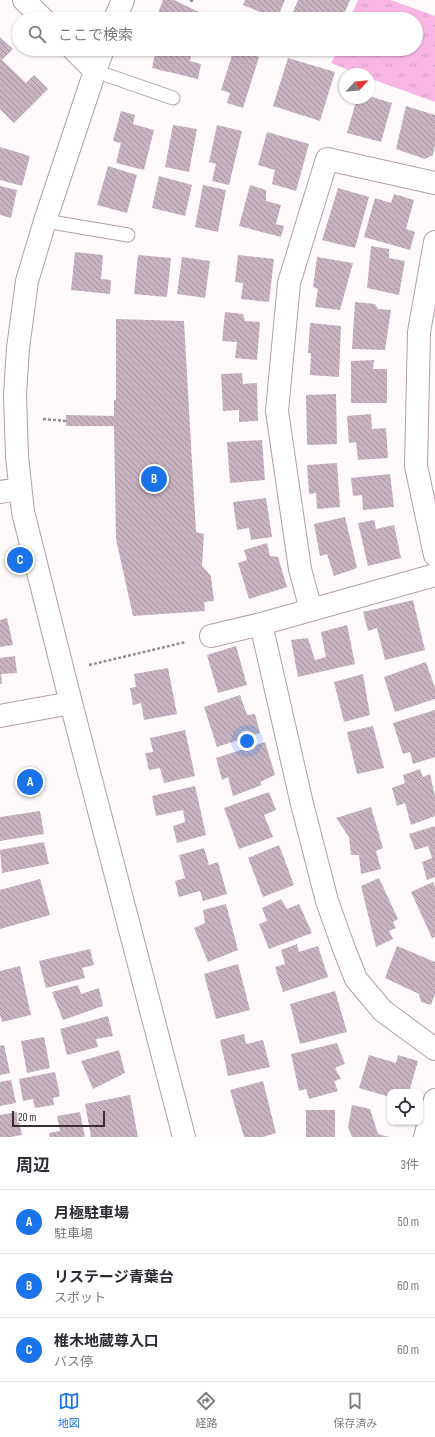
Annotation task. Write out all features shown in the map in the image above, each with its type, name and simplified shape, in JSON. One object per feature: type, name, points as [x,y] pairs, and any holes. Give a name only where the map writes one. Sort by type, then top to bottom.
[{"type":"street","points":[[24,0],[36,12]]},
{"type":"street","points":[[118,12],[123,0]]},
{"type":"street","points":[[80,56],[95,70]]},
{"type":"street","points":[[100,56],[45,221],[27,282],[18,348],[15,396],[17,456],[10,490],[23,512],[184,1137]]},
{"type":"street","points":[[311,610],[300,569],[278,411],[289,283],[327,159],[435,183]]},
{"type":"street","points":[[435,242],[419,332],[416,466],[435,555]]},
{"type":"street","points":[[211,636],[261,624],[435,574]]},
{"type":"street","points":[[261,624],[302,804],[327,901],[356,979],[383,1011],[435,1049]]},
{"type":"street","points":[[0,716],[71,703]]},
{"type":"street","points":[[425,1137],[435,1100]]},
{"type":"lane","points":[[95,70],[173,98]]},
{"type":"lane","points":[[45,221],[128,235]]},
{"type":"path","points":[[190,0],[194,2]]},
{"type":"path","points":[[37,419],[66,420]]},
{"type":"path","points":[[86,666],[211,636]]},
{"type":"green space","points":[[358,0],[391,0],[435,16],[435,102],[375,80],[375,68],[344,68],[331,63],[334,56],[423,56],[423,12],[353,12]]},
{"type":"building","points":[[163,0],[174,0],[199,12],[159,12]]},
{"type":"building","points":[[245,0],[285,0],[280,12],[260,12],[243,5]]},
{"type":"building","points":[[298,0],[350,0],[345,12],[293,12]]},
{"type":"building","points":[[0,37],[12,48],[12,50],[2,60],[26,83],[34,75],[48,89],[14,123],[0,109]]},
{"type":"building","points":[[155,56],[191,56],[190,61],[201,64],[198,79],[152,68]]},
{"type":"building","points":[[232,56],[259,57],[243,108],[227,103],[230,93],[221,90]]},
{"type":"building","points":[[288,58],[335,72],[320,121],[273,106]]},
{"type":"building","points":[[375,98],[392,103],[381,142],[347,133],[355,104],[375,104]]},
{"type":"building","points":[[406,106],[435,115],[435,145],[433,155],[425,159],[396,149]]},
{"type":"building","points":[[121,111],[135,115],[133,124],[154,130],[144,170],[116,163],[121,143],[113,141]]},
{"type":"building","points":[[173,125],[197,129],[189,172],[165,167]]},
{"type":"building","points":[[217,125],[242,131],[229,185],[212,181],[216,164],[209,162]]},
{"type":"building","points":[[267,132],[309,144],[296,191],[272,184],[275,170],[258,165]]},
{"type":"building","points":[[0,147],[30,156],[22,186],[0,180]]},
{"type":"building","points":[[108,166],[137,175],[127,213],[97,205]]},
{"type":"building","points":[[159,176],[192,185],[185,216],[152,208]]},
{"type":"building","points":[[203,185],[226,190],[218,232],[195,227]]},
{"type":"building","points":[[250,185],[266,190],[266,201],[281,205],[276,224],[284,226],[281,237],[239,226]]},
{"type":"building","points":[[0,186],[17,190],[11,218],[0,215]]},
{"type":"building","points":[[338,188],[369,197],[355,248],[322,240]]},
{"type":"building","points":[[394,194],[414,200],[406,229],[415,232],[410,250],[364,237],[375,198],[391,203]]},
{"type":"building","points":[[371,246],[389,249],[389,258],[405,261],[399,295],[367,288]]},
{"type":"building","points":[[75,252],[103,255],[101,279],[111,280],[110,294],[71,290]]},
{"type":"building","points":[[138,255],[171,258],[167,297],[134,294]]},
{"type":"building","points":[[238,255],[274,259],[269,302],[241,299],[243,283],[235,282]]},
{"type":"building","points":[[182,257],[210,261],[205,298],[177,294]]},
{"type":"building","points":[[317,257],[353,263],[340,310],[315,307],[318,289],[313,287]]},
{"type":"building","points":[[355,302],[375,304],[378,309],[391,310],[385,350],[352,349]]},
{"type":"building","points":[[225,312],[243,314],[245,321],[260,322],[257,360],[235,358],[237,342],[222,341]]},
{"type":"building","points":[[116,319],[184,321],[196,532],[204,534],[202,566],[211,576],[214,601],[204,602],[205,611],[133,616],[116,539],[114,426],[66,426],[66,415],[114,416],[114,400],[116,400]]},
{"type":"building","points":[[310,323],[341,326],[339,377],[310,375],[311,353],[308,353]]},
{"type":"building","points":[[374,360],[373,369],[387,369],[387,403],[351,403],[351,361]]},
{"type":"building","points":[[242,373],[243,384],[257,383],[258,421],[239,422],[239,410],[223,411],[221,374]]},
{"type":"building","points":[[336,394],[337,444],[307,445],[306,395]]},
{"type":"building","points":[[371,414],[372,429],[386,428],[388,458],[358,460],[356,442],[349,443],[347,416]]},
{"type":"building","points":[[262,440],[265,480],[230,483],[227,442]]},
{"type":"building","points":[[337,463],[340,507],[317,509],[316,493],[309,494],[307,465]]},
{"type":"building","points":[[390,474],[394,507],[363,510],[362,495],[353,496],[351,478]]},
{"type":"building","points":[[266,498],[272,537],[251,540],[249,528],[237,530],[233,502]]},
{"type":"building","points":[[345,517],[357,568],[334,576],[327,554],[320,556],[314,524]]},
{"type":"building","points":[[374,520],[376,529],[394,525],[401,558],[368,566],[358,523]]},
{"type":"building","points":[[267,543],[270,556],[278,557],[287,587],[249,599],[238,563],[247,560],[244,550]]},
{"type":"building","points":[[413,600],[425,650],[385,660],[377,628],[368,631],[363,612]]},
{"type":"building","points":[[7,618],[13,645],[0,647],[0,620]]},
{"type":"building","points":[[347,625],[355,664],[298,677],[291,640],[308,638],[315,660],[326,657],[321,632]]},
{"type":"building","points":[[236,646],[247,685],[218,693],[207,655]]},
{"type":"building","points":[[15,656],[17,673],[1,674],[2,684],[0,684],[0,658]]},
{"type":"building","points":[[426,662],[435,688],[435,699],[395,712],[384,677]]},
{"type":"building","points":[[168,668],[177,714],[144,720],[141,703],[133,705],[130,688],[136,687],[134,674]]},
{"type":"building","points":[[363,674],[370,715],[344,722],[334,682]]},
{"type":"building","points":[[240,695],[247,715],[255,714],[260,733],[217,747],[204,707]]},
{"type":"building","points":[[435,710],[435,757],[413,764],[410,752],[403,754],[393,723]]},
{"type":"building","points":[[373,726],[384,768],[357,774],[347,732]]},
{"type":"building","points":[[185,730],[195,776],[164,783],[160,768],[149,770],[145,753],[153,752],[150,738]]},
{"type":"building","points":[[265,742],[275,775],[260,782],[262,785],[233,796],[228,777],[222,780],[216,758]]},
{"type":"building","points":[[420,769],[423,777],[430,774],[435,796],[435,816],[411,825],[405,803],[397,806],[392,788],[405,783],[403,775]]},
{"type":"building","points":[[195,786],[206,835],[177,843],[173,826],[185,822],[183,810],[156,816],[152,796]]},
{"type":"building","points":[[269,792],[276,810],[264,815],[273,837],[239,849],[224,808]]},
{"type":"building","points":[[371,807],[383,848],[376,851],[381,869],[361,874],[359,855],[351,855],[349,837],[336,818]]},
{"type":"building","points":[[40,811],[44,834],[0,841],[0,817]]},
{"type":"building","points":[[435,826],[435,877],[427,880],[422,862],[432,858],[428,846],[415,850],[409,834]]},
{"type":"building","points":[[44,842],[49,864],[2,873],[0,850]]},
{"type":"building","points":[[279,845],[294,885],[263,897],[248,858]]},
{"type":"building","points":[[204,848],[209,865],[218,862],[227,894],[203,901],[200,891],[179,897],[175,881],[185,878],[179,855]]},
{"type":"building","points":[[379,878],[398,919],[393,922],[396,928],[389,931],[393,939],[376,947],[361,886]]},
{"type":"building","points":[[40,879],[50,915],[0,929],[0,890]]},
{"type":"building","points":[[433,882],[435,887],[435,937],[432,938],[411,892]]},
{"type":"building","points":[[281,899],[287,909],[299,904],[312,933],[269,949],[259,924],[267,921],[262,908]]},
{"type":"building","points":[[226,904],[238,950],[208,962],[194,928],[205,923],[203,910]]},
{"type":"building","points":[[297,944],[299,952],[318,946],[328,977],[283,992],[275,967],[285,964],[281,950]]},
{"type":"building","points":[[397,946],[435,962],[435,994],[431,1005],[421,1002],[419,994],[385,978]]},
{"type":"building","points":[[90,949],[94,965],[82,968],[85,978],[46,988],[39,961]]},
{"type":"building","points":[[238,964],[250,1010],[216,1019],[204,974]]},
{"type":"building","points":[[20,966],[31,1015],[2,1022],[0,1015],[0,971]]},
{"type":"building","points":[[78,985],[81,994],[99,988],[103,1006],[63,1020],[52,992]]},
{"type":"building","points":[[335,991],[347,1032],[300,1044],[290,1004]]},
{"type":"building","points":[[108,1016],[113,1036],[96,1039],[98,1047],[67,1055],[60,1029]]},
{"type":"building","points":[[244,1034],[246,1044],[263,1040],[270,1067],[228,1076],[220,1040]]},
{"type":"building","points":[[44,1037],[50,1068],[27,1073],[21,1041]]},
{"type":"building","points":[[337,1043],[345,1064],[335,1068],[341,1079],[334,1081],[338,1091],[309,1099],[306,1089],[299,1091],[291,1054]]},
{"type":"building","points":[[4,1045],[10,1073],[0,1075],[0,1046]]},
{"type":"building","points":[[119,1050],[125,1073],[93,1089],[81,1061]]},
{"type":"building","points":[[369,1055],[396,1063],[398,1055],[418,1061],[410,1089],[387,1089],[387,1096],[359,1088]]},
{"type":"building","points":[[55,1072],[60,1096],[53,1098],[54,1105],[35,1108],[33,1099],[23,1101],[19,1079]]},
{"type":"building","points":[[11,1080],[16,1103],[0,1106],[0,1082]]},
{"type":"building","points":[[263,1081],[276,1133],[263,1137],[244,1137],[230,1090]]},
{"type":"building","points":[[130,1095],[138,1137],[91,1137],[85,1104]]},
{"type":"building","points":[[352,1105],[370,1109],[378,1134],[389,1137],[352,1137],[348,1127]]},
{"type":"building","points":[[306,1110],[335,1110],[335,1137],[306,1137]]},
{"type":"building","points":[[17,1112],[22,1135],[0,1137],[0,1115]]},
{"type":"building","points":[[80,1112],[85,1137],[50,1137],[49,1133],[60,1131],[57,1116]]},
{"type":"place","name":"リステージ青葉台","points":[[154,479]]},
{"type":"place","name":"椎木地蔵尊入口","points":[[20,560]]},
{"type":"place","name":"月極駐車場","points":[[30,782]]}]
